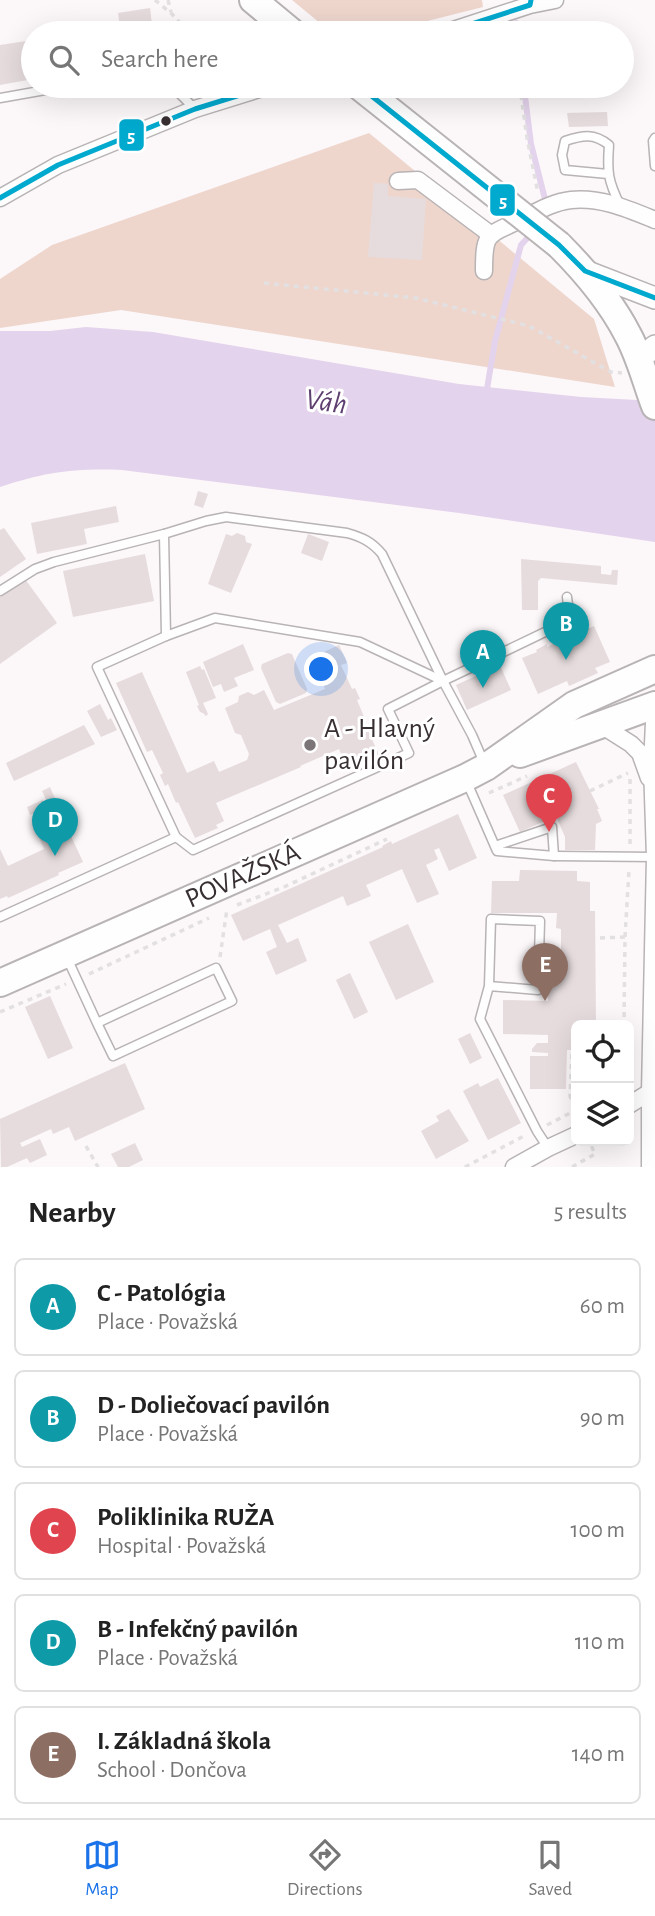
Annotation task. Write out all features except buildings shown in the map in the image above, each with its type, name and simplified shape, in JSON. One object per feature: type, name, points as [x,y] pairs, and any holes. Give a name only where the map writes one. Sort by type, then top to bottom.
[{"type":"main road","points":[[253,0],[278,21]]},
{"type":"main road","points":[[374,98],[559,245],[585,271],[610,302],[629,336],[647,360],[655,406]]},
{"type":"main road","name":"POVAŽSKÁ","points":[[475,781],[574,705],[655,669]]},
{"type":"main road","name":"POVAŽSKÁ","points":[[0,983],[72,967],[475,781],[654,702]]},
{"type":"street","points":[[479,21],[531,3],[555,0]]},
{"type":"street","points":[[0,198],[58,165],[195,109],[230,98]]},
{"type":"street","points":[[398,181],[418,180],[490,234]]},
{"type":"street","points":[[484,271],[484,245],[490,234],[544,208],[569,200],[620,205],[655,220]]},
{"type":"street","points":[[585,271],[655,298]]},
{"type":"street","points":[[650,1167],[655,857],[654,702]]},
{"type":"street","points":[[601,725],[640,753],[644,768],[654,784]]},
{"type":"street","points":[[634,1102],[652,1093]]},
{"type":"street","points":[[514,1167],[571,1137]]},
{"type":"lane","points":[[0,98],[21,94]]},
{"type":"lane","points":[[184,98],[195,109]]},
{"type":"lane","points":[[608,174],[565,170],[562,155],[565,141],[582,135],[601,138],[609,145],[608,174],[620,205]]},
{"type":"lane","points":[[655,138],[655,166]]},
{"type":"lane","points":[[0,591],[35,569],[54,562],[226,517],[362,537],[373,543],[382,554],[472,735],[475,781],[498,850],[554,856],[655,857]]},
{"type":"lane","points":[[164,534],[166,636]]},
{"type":"lane","points":[[443,681],[360,642],[215,618],[166,636],[97,667],[176,836],[193,850],[409,753],[388,709],[570,620],[567,597]]},
{"type":"lane","points":[[495,846],[552,827],[554,856]]},
{"type":"lane","points":[[0,917],[176,836]]},
{"type":"lane","points":[[489,986],[538,990],[540,921],[491,919],[489,986],[480,1019],[536,1130],[548,1148]]},
{"type":"lane","points":[[72,967],[97,1023],[113,1056],[232,1001],[216,968],[97,1023]]},
{"type":"path","points":[[155,0],[178,21]]},
{"type":"path","points":[[167,0],[172,14]]},
{"type":"path","points":[[521,98],[537,188],[544,208]]},
{"type":"path","points":[[264,283],[416,298],[529,326],[611,372],[647,360]]},
{"type":"path","points":[[624,1020],[629,764]]},
{"type":"path","points":[[475,781],[538,772]]},
{"type":"path","points":[[590,791],[630,772]]},
{"type":"path","points":[[216,968],[220,957],[224,911],[284,887],[398,834]]},
{"type":"path","points":[[0,1012],[72,967],[210,917]]},
{"type":"path","points":[[600,938],[625,937]]},
{"type":"path","points":[[571,1076],[571,1099]]},
{"type":"path","points":[[465,1167],[571,1113]]},
{"type":"path","points":[[86,1146],[98,1167]]},
{"type":"path","points":[[572,1167],[595,1154],[591,1146]]},
{"type":"shaded area","points":[[292,0],[482,0],[483,7],[428,21],[317,21]]},
{"type":"shaded area","points":[[369,133],[594,319],[615,387],[121,310],[0,328],[0,279],[52,245]]},
{"type":"water","name":"Váh","points":[[86,327],[153,332],[459,384],[581,397],[655,401],[655,542],[459,513],[122,470],[60,472],[0,487],[0,331],[50,331]]},
{"type":"waterway","points":[[525,98],[531,144],[547,207]]},
{"type":"waterway","points":[[486,395],[495,341],[521,245],[532,233]]},
{"type":"transit line","name":"5","points":[[481,21],[530,5],[531,0]]},
{"type":"transit line","name":"5","points":[[0,198],[58,165],[195,109],[230,98]]},
{"type":"transit line","name":"5","points":[[374,98],[559,245],[585,271],[655,298]]},
{"type":"place","name":"D - Doliečovací pavilón","points":[[566,660]]},
{"type":"place","name":"C - Patológia","points":[[483,688]]},
{"type":"place","name":"A - Hlavný pavilón","points":[[310,745]]},
{"type":"place","name":"Poliklinika RUŽA","points":[[549,832]]},
{"type":"place","name":"B - Infekčný pavilón","points":[[55,856]]},
{"type":"place","name":"I. Základná škola","points":[[545,1001]]}]
